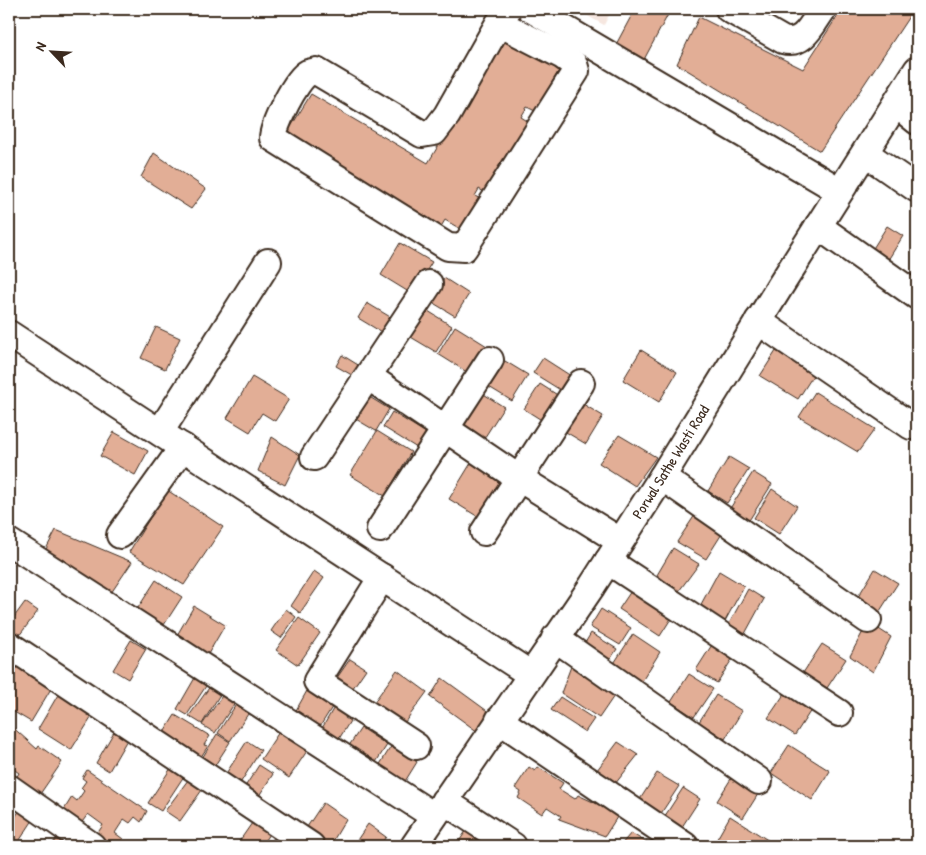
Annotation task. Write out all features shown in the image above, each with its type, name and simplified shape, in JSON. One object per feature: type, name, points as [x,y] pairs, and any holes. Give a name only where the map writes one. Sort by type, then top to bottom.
[{"type":"street","points":[[531,9],[840,191]]},
{"type":"street","points":[[730,9],[783,40],[793,43],[802,39],[823,9]]},
{"type":"street","points":[[503,16],[574,64],[576,71],[464,248],[457,249],[448,246],[273,138],[273,128],[300,80],[308,73],[316,72],[422,134],[434,132],[447,115],[503,16]]},
{"type":"street","name":"Porwal Sathe Wasti Road","points":[[414,846],[614,551],[916,73]]},
{"type":"street","points":[[896,104],[917,121]]},
{"type":"street","points":[[865,153],[917,189]]},
{"type":"street","points":[[818,226],[917,296]]},
{"type":"street","points":[[160,432],[268,262]]},
{"type":"street","points":[[314,457],[369,377],[429,284]]},
{"type":"street","points":[[758,321],[911,426]]},
{"type":"street","points":[[9,334],[530,674]]},
{"type":"street","points":[[380,529],[444,427],[490,360]]},
{"type":"street","points":[[369,377],[519,478],[614,551],[839,714]]},
{"type":"street","points":[[484,532],[581,383]]},
{"type":"street","points":[[120,535],[183,447]]},
{"type":"street","points":[[662,477],[868,620]]},
{"type":"street","points":[[9,542],[439,808],[513,846]]},
{"type":"street","points":[[382,577],[317,681],[416,746]]},
{"type":"street","points":[[555,638],[759,781]]},
{"type":"street","points":[[9,645],[311,846]]},
{"type":"street","points":[[499,720],[686,846]]},
{"type":"street","points":[[9,788],[92,846]]},
{"type":"shaded area","points":[[575,9],[612,9],[604,25]]},
{"type":"building","points":[[635,9],[671,9],[640,67],[612,52]]},
{"type":"building","points":[[842,9],[914,9],[820,151],[677,64],[699,17],[803,69]]},
{"type":"building","points":[[507,31],[564,62],[535,111],[527,107],[521,117],[529,122],[486,193],[479,189],[475,196],[482,200],[464,231],[445,220],[436,235],[281,143],[311,94],[428,163]]},
{"type":"building","points":[[154,153],[206,189],[191,209],[141,177]]},
{"type":"building","points":[[887,226],[903,236],[888,260],[872,250]]},
{"type":"building","points":[[400,243],[432,262],[412,294],[381,275]]},
{"type":"building","points":[[444,278],[469,294],[455,316],[430,301]]},
{"type":"building","points":[[367,303],[392,318],[383,333],[358,318]]},
{"type":"building","points":[[420,306],[452,326],[436,352],[404,333]]},
{"type":"building","points":[[455,326],[487,346],[470,374],[438,354]]},
{"type":"building","points":[[156,327],[180,338],[165,369],[141,358]]},
{"type":"building","points":[[641,350],[677,372],[659,402],[623,380]]},
{"type":"building","points":[[776,351],[814,374],[798,399],[760,376]]},
{"type":"building","points":[[342,355],[363,368],[357,378],[336,366]]},
{"type":"building","points":[[500,358],[528,375],[512,401],[484,384]]},
{"type":"building","points":[[543,358],[571,376],[562,391],[533,373]]},
{"type":"building","points":[[252,377],[289,399],[275,421],[262,413],[250,432],[227,418]]},
{"type":"building","points":[[540,384],[559,396],[543,421],[524,409]]},
{"type":"building","points":[[479,391],[504,407],[483,440],[458,423]]},
{"type":"building","points":[[815,392],[875,429],[858,452],[799,417]]},
{"type":"building","points":[[363,393],[389,409],[376,431],[349,415]]},
{"type":"building","points":[[578,401],[603,416],[586,444],[554,425]]},
{"type":"building","points":[[392,412],[426,433],[417,448],[383,427]]},
{"type":"building","points":[[377,431],[411,452],[385,496],[350,475]]},
{"type":"building","points":[[114,432],[148,451],[135,475],[100,456]]},
{"type":"building","points":[[619,435],[656,457],[635,486],[599,463]]},
{"type":"building","points":[[272,437],[300,455],[285,485],[258,471]]},
{"type":"building","points":[[729,457],[749,469],[727,503],[708,491]]},
{"type":"building","points":[[471,463],[501,482],[480,518],[449,499]]},
{"type":"building","points":[[753,472],[772,484],[748,522],[729,510]]},
{"type":"building","points":[[772,489],[797,506],[779,534],[754,518]]},
{"type":"building","points":[[167,490],[223,527],[184,585],[129,552]]},
{"type":"building","points":[[697,512],[725,529],[706,559],[677,542]]},
{"type":"building","points":[[56,530],[132,562],[109,596],[44,553]]},
{"type":"building","points":[[673,548],[699,564],[679,591],[657,575]]},
{"type":"building","points":[[875,569],[898,583],[878,614],[856,600]]},
{"type":"building","points":[[314,571],[324,578],[300,613],[291,606]]},
{"type":"building","points":[[719,571],[744,586],[724,623],[699,608]]},
{"type":"building","points":[[156,580],[182,597],[162,628],[136,611]]},
{"type":"building","points":[[633,588],[674,614],[660,636],[619,609]]},
{"type":"building","points":[[748,589],[764,599],[741,641],[725,631]]},
{"type":"building","points":[[25,602],[38,611],[15,641],[9,636],[9,624]]},
{"type":"building","points":[[194,606],[225,625],[204,661],[173,642]]},
{"type":"building","points":[[286,609],[296,617],[281,638],[271,631]]},
{"type":"building","points":[[601,609],[631,628],[620,645],[590,627]]},
{"type":"building","points":[[299,618],[320,633],[298,665],[276,650]]},
{"type":"building","points":[[868,622],[891,637],[873,672],[850,656]]},
{"type":"building","points":[[591,633],[617,649],[607,664],[582,648]]},
{"type":"building","points":[[633,634],[660,652],[637,689],[609,671]]},
{"type":"building","points":[[131,640],[146,649],[128,679],[113,670]]},
{"type":"building","points":[[715,640],[736,653],[717,683],[696,670]]},
{"type":"building","points":[[822,644],[846,659],[827,688],[803,673]]},
{"type":"building","points":[[350,659],[366,669],[348,695],[332,685]]},
{"type":"building","points":[[9,661],[52,687],[31,722],[9,709]]},
{"type":"building","points":[[573,661],[614,696],[599,718],[561,693]]},
{"type":"building","points":[[397,670],[427,692],[402,726],[374,702]]},
{"type":"building","points":[[689,674],[713,689],[694,717],[671,702]]},
{"type":"building","points":[[196,676],[208,683],[187,715],[177,709]]},
{"type":"building","points":[[442,678],[490,713],[478,732],[430,697]]},
{"type":"building","points":[[211,685],[222,691],[202,724],[189,716]]},
{"type":"building","points":[[308,689],[334,704],[314,736],[290,721]]},
{"type":"building","points":[[787,690],[813,707],[795,735],[768,718]]},
{"type":"building","points":[[59,693],[93,715],[71,750],[38,729]]},
{"type":"building","points":[[224,693],[236,701],[215,733],[202,725]]},
{"type":"building","points":[[716,695],[742,711],[725,739],[699,722]]},
{"type":"building","points":[[560,697],[594,719],[585,732],[551,710]]},
{"type":"building","points":[[237,703],[250,711],[230,741],[218,733]]},
{"type":"building","points":[[336,704],[348,712],[345,718],[350,721],[334,747],[317,737]]},
{"type":"building","points":[[175,715],[210,736],[204,745],[208,746],[195,766],[158,742]]},
{"type":"building","points":[[9,724],[37,749],[39,746],[62,762],[40,794],[16,778],[19,773],[9,766]]},
{"type":"building","points":[[361,728],[387,745],[371,770],[344,753]]},
{"type":"building","points":[[115,730],[128,738],[109,771],[96,763]]},
{"type":"building","points":[[279,732],[307,751],[289,778],[261,759]]},
{"type":"building","points":[[217,734],[230,742],[208,776],[196,768]]},
{"type":"building","points":[[247,741],[261,750],[239,785],[225,775]]},
{"type":"building","points":[[618,742],[638,755],[615,784],[594,774]]},
{"type":"building","points":[[392,745],[417,762],[399,791],[374,774]]},
{"type":"building","points":[[789,745],[830,771],[812,800],[771,773]]},
{"type":"building","points":[[259,765],[273,774],[253,805],[239,796]]},
{"type":"building","points":[[529,767],[535,771],[538,767],[563,783],[559,789],[575,799],[578,795],[619,814],[605,836],[559,819],[561,816],[547,807],[542,814],[518,798],[521,792],[515,788]]},
{"type":"building","points":[[171,768],[184,776],[161,811],[148,803]]},
{"type":"building","points":[[87,770],[147,811],[141,822],[135,817],[130,823],[124,819],[115,833],[123,839],[118,846],[109,846],[95,837],[103,825],[88,814],[80,825],[62,813],[72,797],[77,801],[84,791],[81,788],[86,781],[82,778]]},
{"type":"building","points":[[657,773],[679,786],[656,821],[635,807]]},
{"type":"building","points":[[734,774],[760,791],[743,818],[717,801]]},
{"type":"building","points":[[188,780],[202,790],[180,821],[165,811]]},
{"type":"building","points":[[683,788],[700,799],[678,833],[661,822]]},
{"type":"building","points":[[323,803],[346,819],[330,846],[326,846],[305,830]]},
{"type":"building","points":[[21,808],[35,817],[16,846],[9,846],[9,827]]},
{"type":"building","points":[[730,816],[777,846],[717,846],[714,844]]},
{"type":"building","points":[[252,823],[269,834],[261,846],[236,846]]},
{"type":"building","points":[[368,824],[386,837],[379,846],[353,846]]},
{"type":"building","points":[[470,825],[490,846],[456,846]]},
{"type":"building","points":[[631,833],[652,846],[620,846]]},
{"type":"building","points":[[56,839],[69,846],[51,846]]}]
